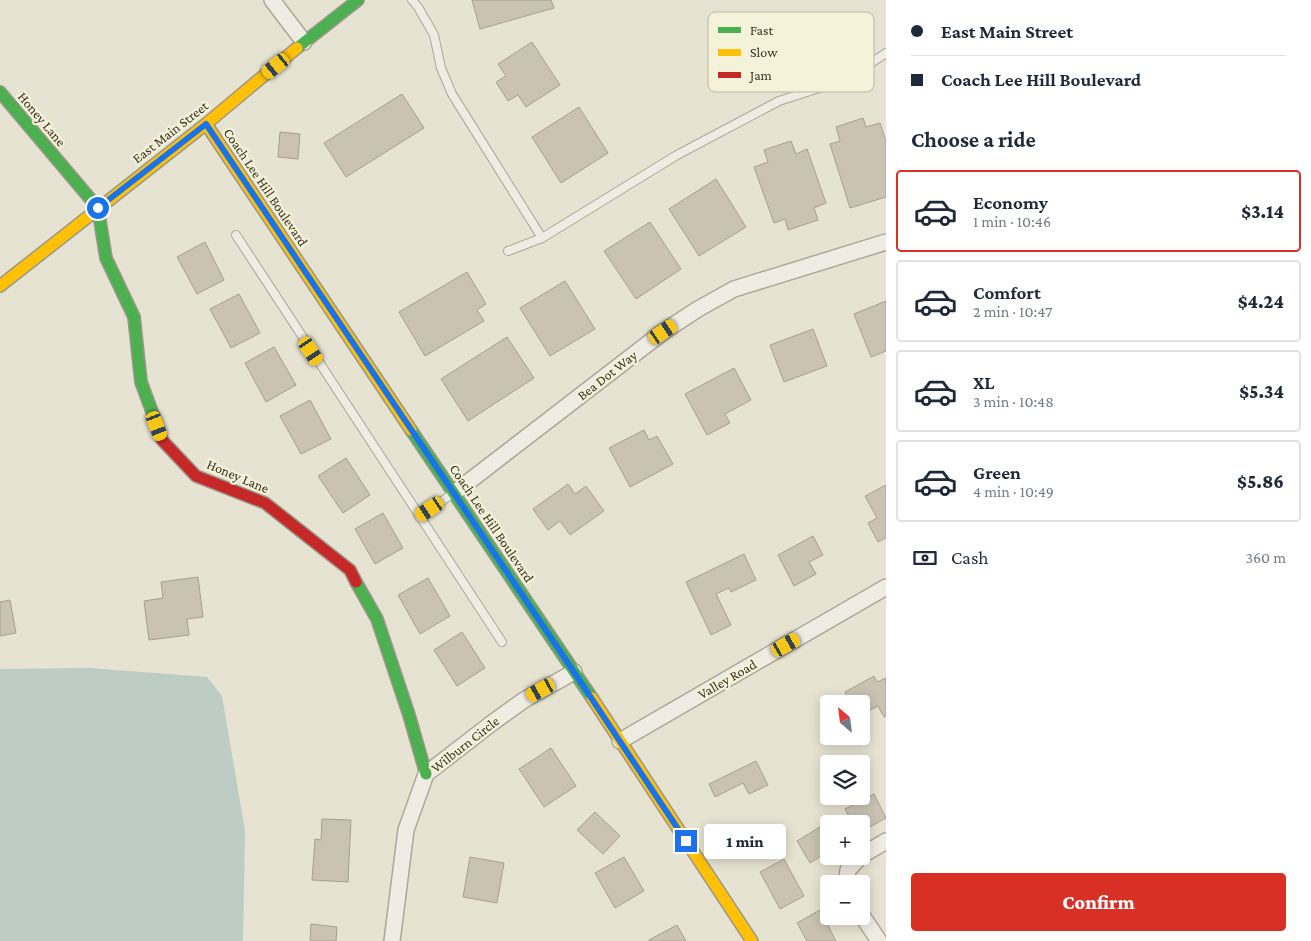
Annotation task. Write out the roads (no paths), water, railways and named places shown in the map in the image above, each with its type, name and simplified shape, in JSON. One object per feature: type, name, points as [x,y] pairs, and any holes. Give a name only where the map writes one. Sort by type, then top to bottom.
[{"type":"street","points":[[272,0],[304,42]]},
{"type":"street","name":"East Main Street","points":[[0,286],[206,124],[304,42],[358,0]]},
{"type":"street","name":"Honey Lane","points":[[0,92],[98,208],[106,258],[134,317],[140,382],[162,440],[196,476],[265,503],[350,570],[377,619],[409,715],[426,774]]},
{"type":"street","name":"Coach Lee Hill Boulevard","points":[[206,124],[752,941]]},
{"type":"street","name":"Bea Dot Way","points":[[454,493],[663,332],[698,308],[734,289],[886,242]]},
{"type":"street","name":"Valley Road","points":[[620,741],[886,587]]},
{"type":"street","name":"Wilburn Circle","points":[[392,941],[406,830],[426,774],[524,700],[574,672]]},
{"type":"street","points":[[870,851],[886,841]]},
{"type":"street","points":[[868,925],[879,941]]},
{"type":"lane","points":[[412,0],[434,35],[441,68],[452,94],[542,238]]},
{"type":"lane","points":[[874,62],[886,54]]},
{"type":"lane","points":[[508,250],[542,238],[677,155],[779,101],[807,92]]},
{"type":"lane","points":[[236,235],[502,642]]},
{"type":"lane","points":[[419,516],[454,493]]}]
